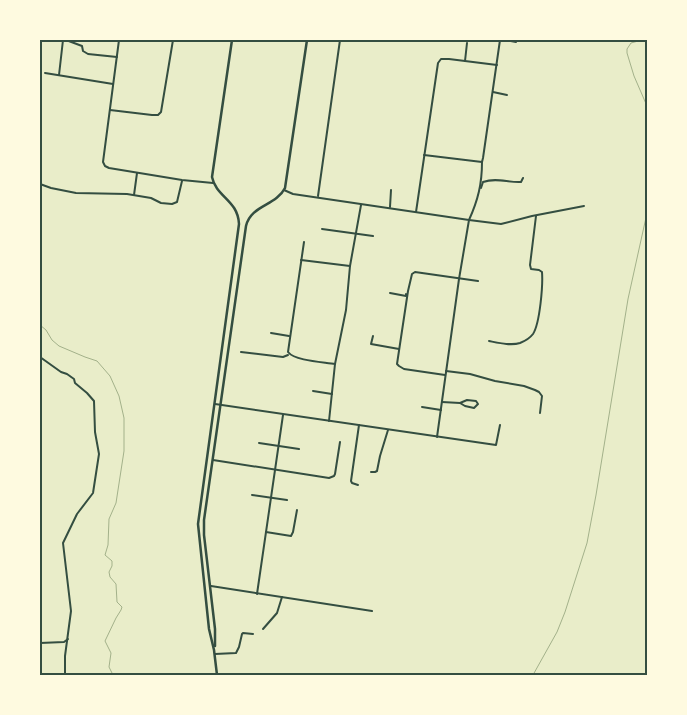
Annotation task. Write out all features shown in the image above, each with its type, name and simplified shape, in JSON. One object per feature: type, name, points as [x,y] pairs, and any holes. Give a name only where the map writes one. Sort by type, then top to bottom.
[{"type":"street","points":[[59,76],[64,40],[82,46],[83,51],[88,54],[117,57]]},
{"type":"street","points":[[119,40],[104,166],[182,180],[214,183]]},
{"type":"street","points":[[110,110],[152,115],[158,115],[162,112],[173,40]]},
{"type":"street","points":[[217,675],[215,654],[209,629],[198,524],[239,224],[233,206],[219,192],[214,183],[212,172],[232,40]]},
{"type":"street","points":[[214,650],[215,629],[204,524],[246,222],[256,210],[274,200],[284,190],[307,40]]},
{"type":"street","points":[[318,197],[340,40]]},
{"type":"street","points":[[480,190],[482,162],[500,40]]},
{"type":"street","points":[[506,40],[516,42]]},
{"type":"street","points":[[465,61],[467,43]]},
{"type":"street","points":[[416,212],[438,63],[441,59],[449,59],[497,65]]},
{"type":"street","points":[[45,74],[113,84]]},
{"type":"street","points":[[493,92],[507,95]]},
{"type":"street","points":[[424,154],[482,162]]},
{"type":"street","points":[[134,195],[137,172]]},
{"type":"street","points":[[437,437],[469,220],[483,182],[502,180],[514,183],[521,182],[523,178]]},
{"type":"street","points":[[40,184],[76,193],[134,195],[151,198],[161,203],[172,204],[176,202],[182,180]]},
{"type":"street","points":[[284,190],[293,194],[361,205],[501,224],[584,206]]},
{"type":"street","points":[[390,208],[391,190]]},
{"type":"street","points":[[329,421],[336,364],[346,310],[350,266],[361,205]]},
{"type":"street","points":[[489,341],[508,344],[520,343],[527,340],[534,330],[540,310],[542,280],[541,271],[532,269],[530,265],[536,216]]},
{"type":"street","points":[[322,229],[373,236]]},
{"type":"street","points":[[289,354],[289,336],[304,242]]},
{"type":"street","points":[[301,260],[350,266]]},
{"type":"street","points":[[445,375],[417,371],[398,366],[397,364],[412,274],[415,272],[478,281]]},
{"type":"street","points":[[390,293],[406,296],[408,291]]},
{"type":"street","points":[[271,333],[289,336]]},
{"type":"street","points":[[373,336],[372,344],[399,349]]},
{"type":"street","points":[[241,352],[283,357],[289,354]]},
{"type":"street","points":[[289,354],[297,358],[336,364]]},
{"type":"street","points":[[40,357],[74,379],[75,383],[94,401],[95,432],[99,454],[93,493],[77,514],[63,543],[71,611],[65,656],[65,675]]},
{"type":"street","points":[[446,371],[478,376],[535,390],[540,393],[542,398],[540,412]]},
{"type":"street","points":[[313,391],[332,394]]},
{"type":"street","points":[[442,402],[460,403],[471,400],[476,401],[478,404],[474,408],[460,403]]},
{"type":"street","points":[[214,404],[496,446],[500,425]]},
{"type":"street","points":[[422,407],[441,410]]},
{"type":"street","points":[[257,594],[283,415]]},
{"type":"street","points":[[358,485],[352,483],[351,480],[359,426]]},
{"type":"street","points":[[371,472],[378,471],[380,456],[388,430]]},
{"type":"street","points":[[212,460],[331,478],[335,474],[340,442]]},
{"type":"street","points":[[259,443],[299,449]]},
{"type":"street","points":[[252,495],[287,500]]},
{"type":"street","points":[[266,532],[292,535],[297,510]]},
{"type":"street","points":[[210,586],[372,611]]},
{"type":"street","points":[[263,629],[277,613],[282,597]]},
{"type":"street","points":[[215,654],[236,653],[242,634],[254,634]]},
{"type":"street","points":[[40,643],[64,642],[68,639]]},
{"type":"waterway","points":[[642,40],[631,43],[627,53],[634,76],[647,106]]},
{"type":"waterway","points":[[533,675],[557,632],[587,543],[628,299],[647,213]]},
{"type":"waterway","points":[[40,325],[59,346],[97,361],[110,376],[119,396],[124,418],[124,451],[116,503],[109,519],[108,545],[105,555],[112,561],[109,572],[110,577],[116,584],[117,602],[122,607],[105,641],[111,653],[109,667],[112,675]]}]
